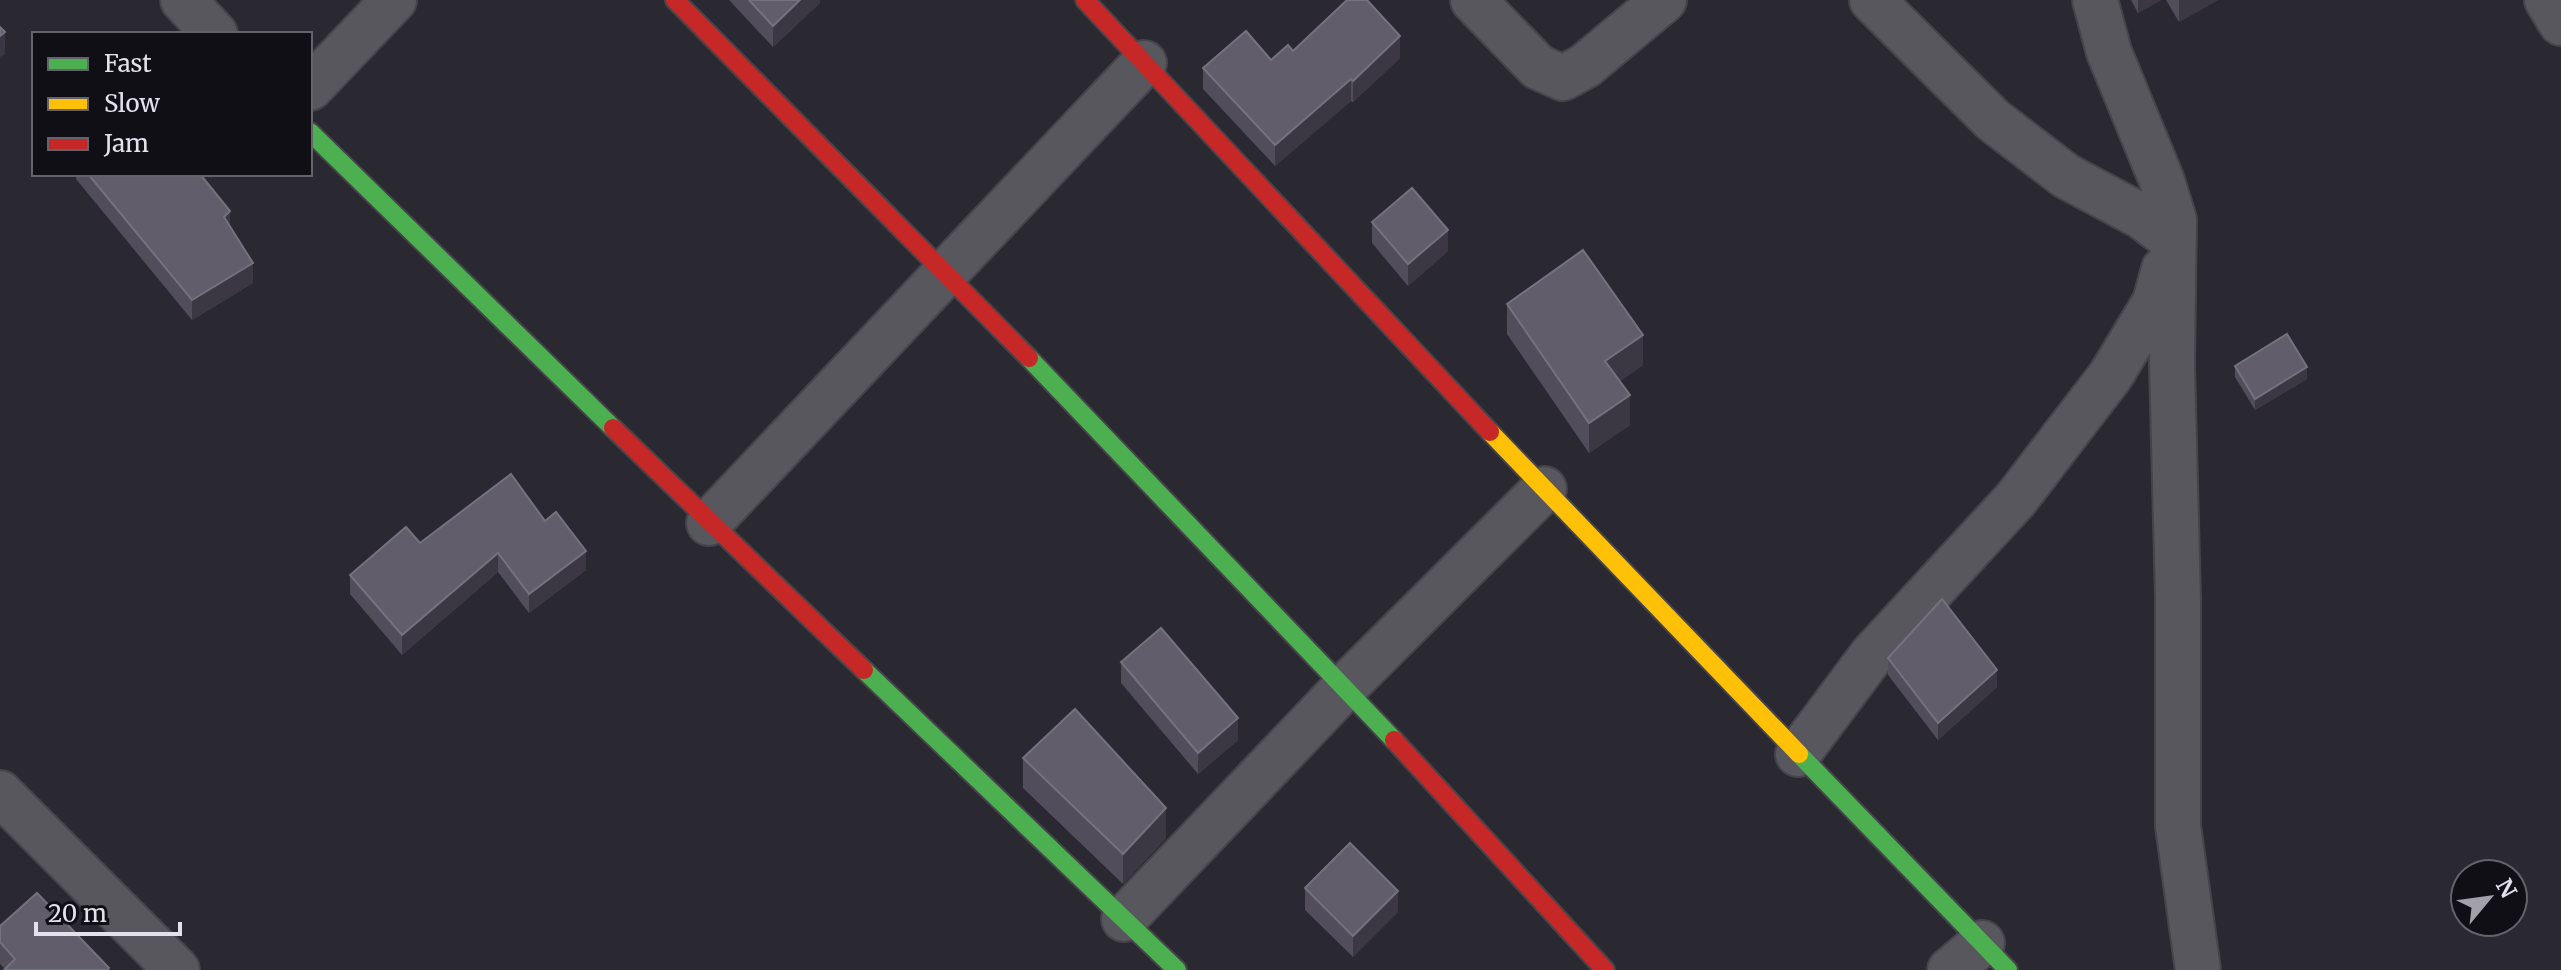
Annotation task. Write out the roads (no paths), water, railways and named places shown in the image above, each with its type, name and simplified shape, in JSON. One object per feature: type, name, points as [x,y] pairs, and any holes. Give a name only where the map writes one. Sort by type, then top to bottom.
[{"type":"street","points":[[183,0],[213,32]]},
{"type":"street","points":[[312,86],[394,0]]},
{"type":"street","points":[[675,0],[946,272],[1498,851],[1605,970]]},
{"type":"street","points":[[1085,0],[1544,489],[1798,754],[1980,961]]},
{"type":"street","points":[[1473,0],[1538,67],[1563,78],[1585,66],[1664,0]]},
{"type":"street","points":[[1872,0],[1993,120],[2066,176],[2141,216],[2173,240]]},
{"type":"street","points":[[2095,0],[2109,52],[2162,181],[2174,220],[2178,826],[2198,970]]},
{"type":"street","points":[[2547,0],[2561,23]]},
{"type":"street","points":[[709,523],[1144,63]]},
{"type":"street","points":[[312,134],[709,523],[1177,970]]},
{"type":"street","points":[[1798,754],[1872,655],[2016,499],[2111,375],[2155,302],[2173,240]]},
{"type":"street","points":[[1124,919],[1344,688],[1544,489]]},
{"type":"street","points":[[0,793],[177,970]]}]
